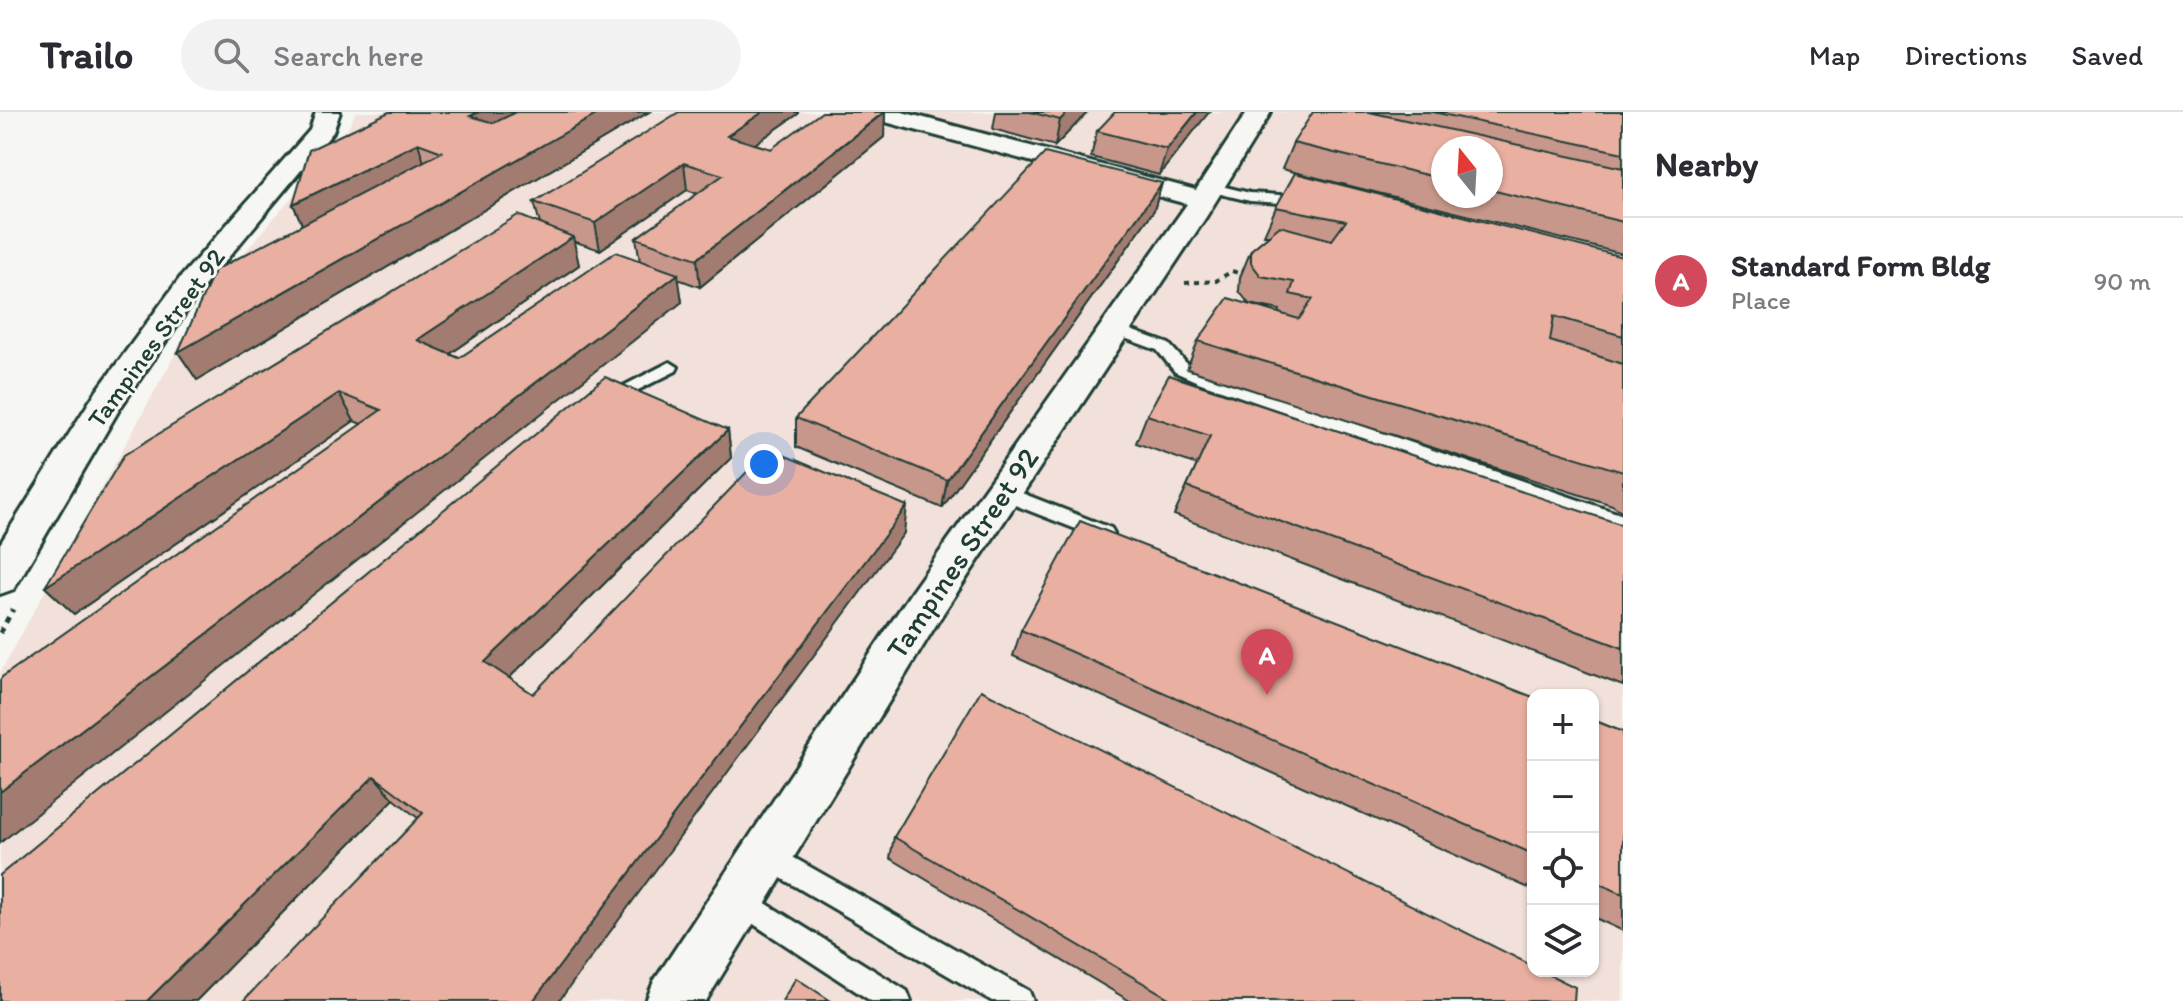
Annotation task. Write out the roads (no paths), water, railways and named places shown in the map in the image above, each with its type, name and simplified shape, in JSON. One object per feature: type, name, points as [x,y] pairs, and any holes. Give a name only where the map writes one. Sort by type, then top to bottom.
[{"type":"street","name":"Tampines Street 92","points":[[0,578],[105,404],[164,320],[190,284],[321,132],[328,112]]},
{"type":"street","points":[[875,112],[1206,193]]},
{"type":"street","name":"Tampines Street 92","points":[[674,1001],[927,603],[1259,112]]},
{"type":"lane","points":[[1206,193],[1296,198],[1327,205]]},
{"type":"lane","points":[[1114,329],[1163,347],[1181,368],[1204,378],[1623,522]]},
{"type":"lane","points":[[589,412],[614,392],[670,367]]},
{"type":"lane","points":[[1004,493],[1123,541]]},
{"type":"lane","points":[[766,855],[1019,1001]]},
{"type":"lane","points":[[738,899],[897,1001]]},
{"type":"place","name":"Standard Form Bldg","points":[[1267,695]]}]
